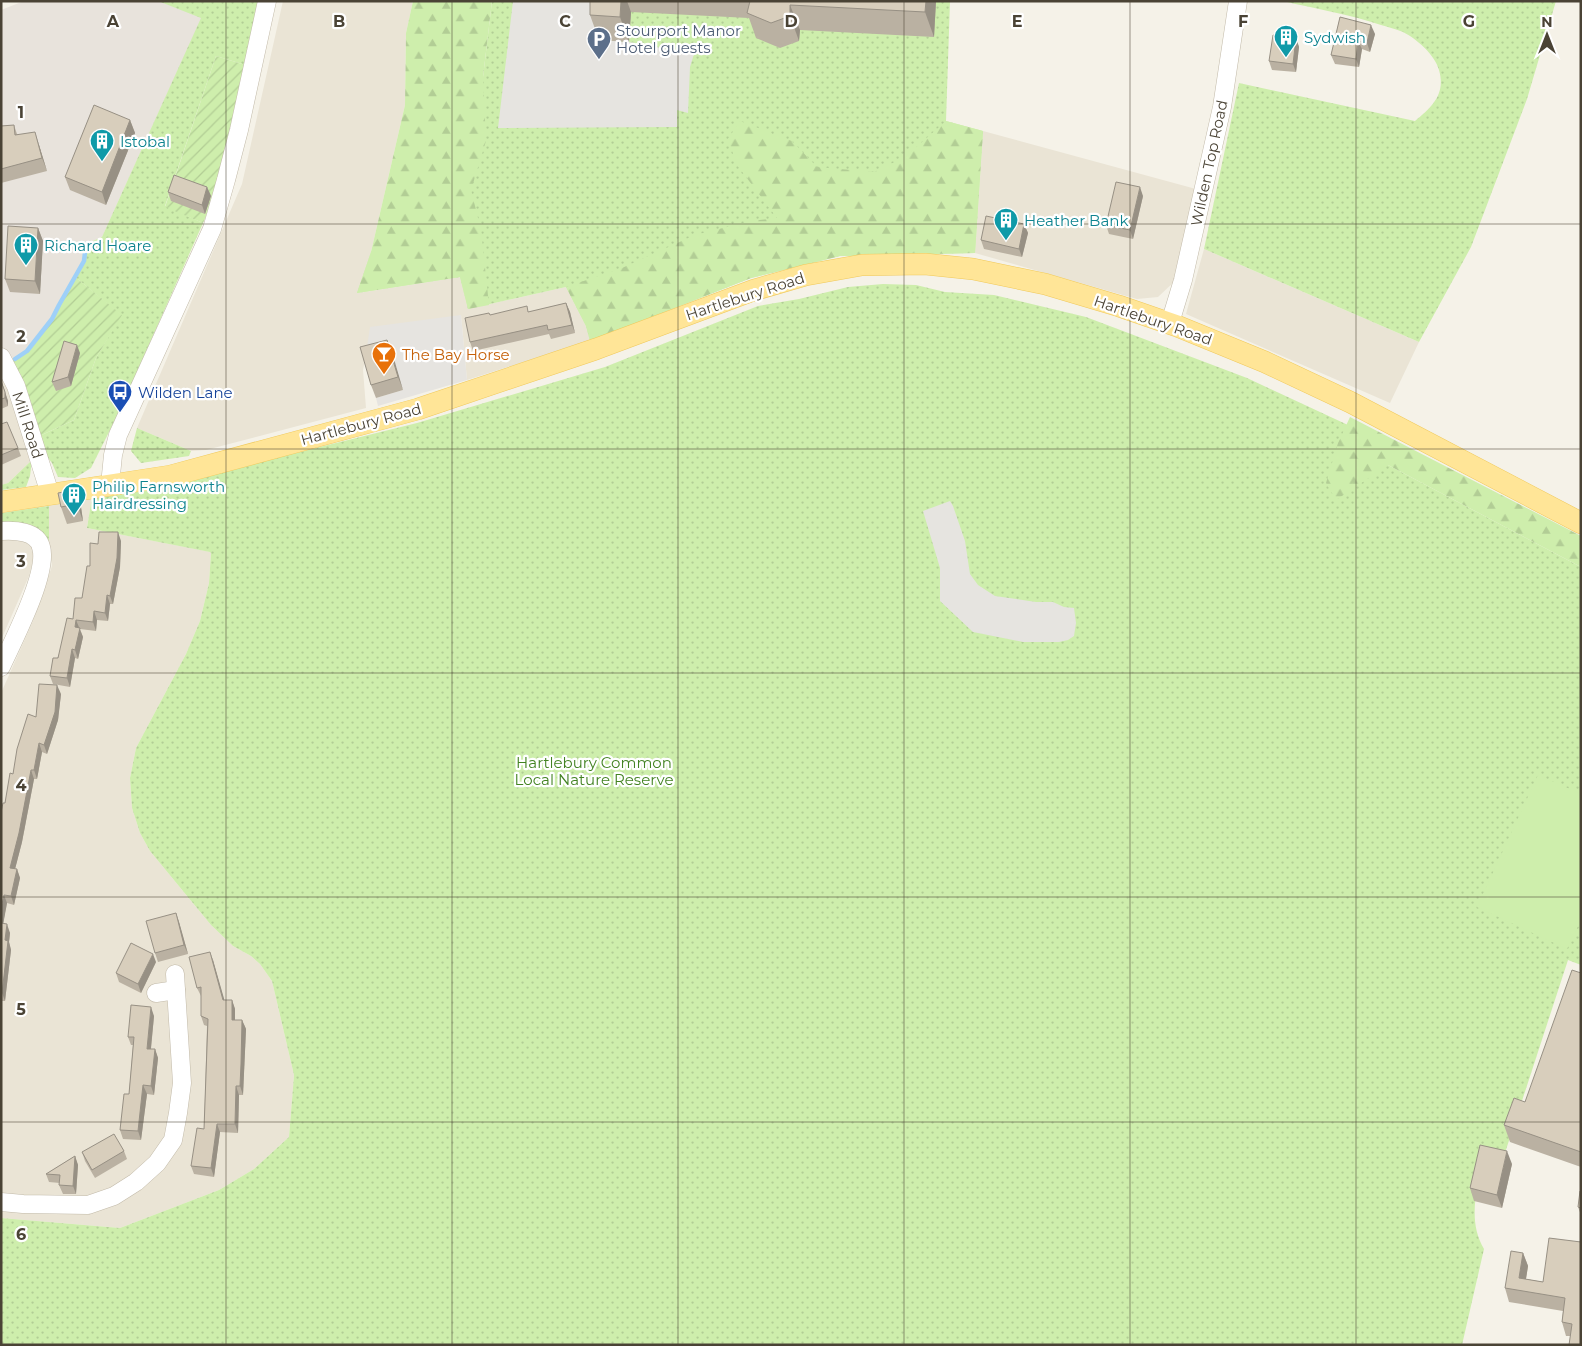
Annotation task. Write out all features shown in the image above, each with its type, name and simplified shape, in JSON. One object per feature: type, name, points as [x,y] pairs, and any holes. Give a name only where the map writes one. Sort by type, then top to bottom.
[{"type":"main road","name":"Hartlebury Road","points":[[1,502],[170,476],[418,410],[754,290],[806,275],[862,266],[925,264],[973,269],[1045,284],[1170,323],[1265,362],[1350,402],[1581,523]]},
{"type":"street","points":[[110,485],[113,454],[118,435],[212,229],[239,130],[267,1]]},
{"type":"street","name":"Wilden Top Road","points":[[1170,323],[1183,280],[1222,107],[1238,1]]},
{"type":"street","name":"Mill Road","points":[[1,357],[16,386],[50,494]]},
{"type":"street","points":[[1,531],[12,530],[28,533],[41,545],[42,558],[37,583],[1,667]]},
{"type":"street","points":[[1,1202],[88,1205],[114,1196],[136,1182],[157,1163],[172,1140],[182,1083],[175,982],[156,993]]},
{"type":"shaded area","points":[[24,1],[158,1],[202,17],[102,237],[86,244],[84,261],[44,330],[27,351],[15,359],[4,362],[1,357],[1,10]]},
{"type":"shaded area","points":[[283,1],[413,1],[406,33],[405,105],[371,252],[358,293],[460,277],[468,309],[566,287],[586,326],[590,341],[467,380],[461,315],[365,360],[363,370],[366,408],[206,450],[191,451],[137,428],[242,184]]},
{"type":"shaded area","name":"Stourport Manor Hotel guests","points":[[513,1],[601,1],[599,40],[629,42],[694,54],[690,67],[688,113],[677,110],[677,127],[498,128]]},
{"type":"shaded area","points":[[983,131],[1196,189],[1176,280],[1158,297],[1137,299],[975,253]]},
{"type":"shaded area","points":[[1204,249],[1419,342],[1390,403],[1186,314]]},
{"type":"shaded area","points":[[461,315],[467,380],[378,406],[376,398],[403,390],[392,353],[365,360],[370,327]]},
{"type":"shaded area","points":[[1,363],[32,460],[8,483],[1,485]]},
{"type":"shaded area","points":[[92,497],[87,528],[211,552],[209,583],[200,621],[186,654],[136,748],[130,778],[132,808],[140,833],[150,851],[211,925],[233,946],[251,956],[260,964],[272,981],[294,1075],[289,1137],[254,1169],[219,1190],[120,1228],[1,1218],[1,693],[33,621],[52,566],[49,547],[49,506]]},
{"type":"shaded area","points":[[950,501],[965,541],[970,574],[978,585],[995,596],[1036,602],[1053,602],[1064,607],[1074,608],[1076,623],[1074,636],[1059,642],[1023,642],[973,632],[940,601],[940,568],[923,511]]},
{"type":"shaded area","points":[[13,538],[31,544],[34,557],[29,576],[1,640],[1,540]]},
{"type":"green space","points":[[158,1],[267,1],[252,67],[216,56],[165,206],[203,223],[121,408],[91,468],[75,478],[58,477],[52,463],[33,439],[74,420],[96,358],[121,315],[74,276],[84,261],[86,244],[102,237],[201,18]]},
{"type":"green space","points":[[413,1],[492,1],[483,77],[486,141],[471,190],[481,230],[489,305],[468,309],[460,277],[357,293],[371,252],[405,105],[406,33]]},
{"type":"green space","points":[[492,1],[950,1],[946,121],[983,131],[975,253],[840,256],[751,278],[590,341],[586,326],[566,287],[468,309],[460,277],[357,293],[371,252],[483,77]]},
{"type":"green space","points":[[1283,1],[1556,1],[1527,99],[1471,247],[1419,342],[1204,249],[1239,83],[1415,121],[1432,105],[1439,93],[1441,79],[1437,64],[1425,48],[1403,32],[1357,18]]},
{"type":"green space","points":[[216,56],[252,67],[214,198],[203,223],[165,207]]},
{"type":"green space","points":[[740,121],[792,141],[817,167],[874,172],[905,157],[946,121],[983,131],[975,253],[840,256],[751,278],[590,341],[586,326],[566,287],[622,268],[695,235],[751,221],[777,218],[737,165],[728,139]]},
{"type":"green space","points":[[74,276],[122,315],[96,358],[74,420],[33,439],[4,362],[15,359],[25,353],[34,344],[50,322]]},
{"type":"green space","name":"Hartlebury Common Local Nature Reserve","points":[[883,284],[916,285],[945,292],[994,295],[1086,317],[1247,378],[1363,432],[1388,465],[1581,567],[1581,965],[1568,960],[1502,1162],[1484,1158],[1476,1192],[1475,1215],[1476,1227],[1484,1249],[1462,1345],[1,1345],[1,1218],[120,1228],[219,1190],[254,1169],[289,1137],[294,1075],[272,981],[260,964],[251,956],[233,946],[211,925],[150,851],[140,833],[132,808],[130,778],[136,748],[186,654],[200,621],[209,583],[211,553],[87,528],[92,497],[211,474],[417,423],[605,367],[758,306],[799,299],[848,287]]},
{"type":"green space","points":[[1350,417],[1581,536],[1581,567],[1388,465],[1336,500],[1326,483],[1338,443]]},
{"type":"green space","points":[[137,428],[191,451],[189,456],[141,463],[131,451]]},
{"type":"green space","points":[[32,460],[30,476],[26,487],[1,490],[1,485],[8,483]]},
{"type":"green space","points":[[49,506],[49,543],[1,523],[1,513]]},
{"type":"green space","points":[[1538,775],[1581,794],[1581,920],[1567,949],[1477,907]]},
{"type":"building","points":[[590,1],[621,1],[620,17],[590,15]]},
{"type":"building","points":[[750,1],[926,1],[925,12],[790,5],[790,16],[771,23],[747,13]]},
{"type":"building","points":[[1340,17],[1371,25],[1367,43],[1358,41],[1356,59],[1331,55]]},
{"type":"building","points":[[1273,35],[1296,38],[1293,64],[1269,61]]},
{"type":"building","name":"Istobal","points":[[94,105],[130,120],[102,192],[65,177]]},
{"type":"building","points":[[14,125],[15,135],[35,132],[42,158],[1,169],[1,126]]},
{"type":"building","points":[[174,175],[207,187],[202,205],[168,192]]},
{"type":"building","points":[[1116,182],[1140,187],[1130,230],[1106,225]]},
{"type":"building","points":[[986,216],[1024,224],[1019,249],[981,240]]},
{"type":"building","name":"Richard Hoare","points":[[8,226],[38,228],[35,281],[5,279]]},
{"type":"building","points":[[566,303],[572,325],[548,330],[547,325],[470,342],[465,318],[489,313],[490,315],[527,306],[528,312]]},
{"type":"building","name":"The Bay Horse","points":[[387,340],[398,377],[371,385],[360,347]]},
{"type":"building","points":[[64,341],[77,345],[68,377],[52,382]]},
{"type":"building","points":[[1,381],[5,398],[1,399]]},
{"type":"building","points":[[7,422],[18,448],[1,455],[1,424]]},
{"type":"building","points":[[74,490],[77,504],[61,507],[58,493]]},
{"type":"building","points":[[99,532],[118,532],[117,558],[110,596],[107,595],[105,613],[94,611],[93,622],[76,620],[75,627],[80,628],[75,650],[72,649],[67,678],[50,676],[53,658],[58,658],[67,618],[73,619],[75,598],[82,598],[87,566],[90,566],[90,543],[98,544]]},
{"type":"building","points":[[39,684],[57,685],[55,712],[44,745],[39,743],[34,770],[31,770],[10,868],[17,869],[11,896],[4,895],[1,909],[1,812],[3,803],[5,803],[10,773],[13,774],[17,749],[28,714],[36,717]]},
{"type":"building","points":[[176,913],[184,945],[155,953],[146,921]]},
{"type":"building","points":[[1,923],[7,924],[5,940],[8,941],[2,993]]},
{"type":"building","points":[[131,943],[153,954],[138,984],[116,973]]},
{"type":"building","points":[[210,952],[223,1000],[232,1000],[232,1020],[242,1020],[240,1086],[236,1086],[235,1124],[217,1124],[211,1168],[191,1166],[197,1128],[204,1129],[208,1019],[201,1016],[201,987],[197,988],[189,957]]},
{"type":"building","points":[[1572,970],[1581,973],[1581,1152],[1504,1125],[1514,1098],[1525,1102]]},
{"type":"building","points":[[131,1005],[151,1007],[147,1049],[155,1049],[151,1086],[143,1085],[138,1131],[120,1130],[124,1094],[129,1094],[134,1037],[128,1037]]},
{"type":"building","points":[[114,1134],[124,1151],[92,1170],[82,1152]]},
{"type":"building","points":[[1480,1145],[1507,1151],[1497,1195],[1470,1188]]},
{"type":"building","points":[[75,1156],[73,1186],[59,1185],[60,1175],[46,1174]]},
{"type":"building","points":[[1581,1191],[1581,1208],[1578,1207]]},
{"type":"building","points":[[1549,1238],[1581,1242],[1581,1345],[1569,1345],[1572,1324],[1562,1322],[1565,1298],[1505,1288],[1511,1251],[1523,1253],[1519,1278],[1543,1282]]},
{"type":"waterway","points":[[15,359],[27,351],[52,319],[84,261],[86,244]]},
{"type":"place","name":"Sydwish","points":[[1286,58]]},
{"type":"place","name":"Stourport Manor Hotel guests","points":[[599,60]]},
{"type":"place","name":"Istobal","points":[[102,162]]},
{"type":"place","name":"Heather Bank","points":[[1006,241]]},
{"type":"place","name":"Richard Hoare","points":[[26,266]]},
{"type":"place","name":"The Bay Horse","points":[[384,375]]},
{"type":"place","name":"Wilden Lane","points":[[120,413]]},
{"type":"place","name":"Philip Farnsworth Hairdressing","points":[[74,516]]}]
